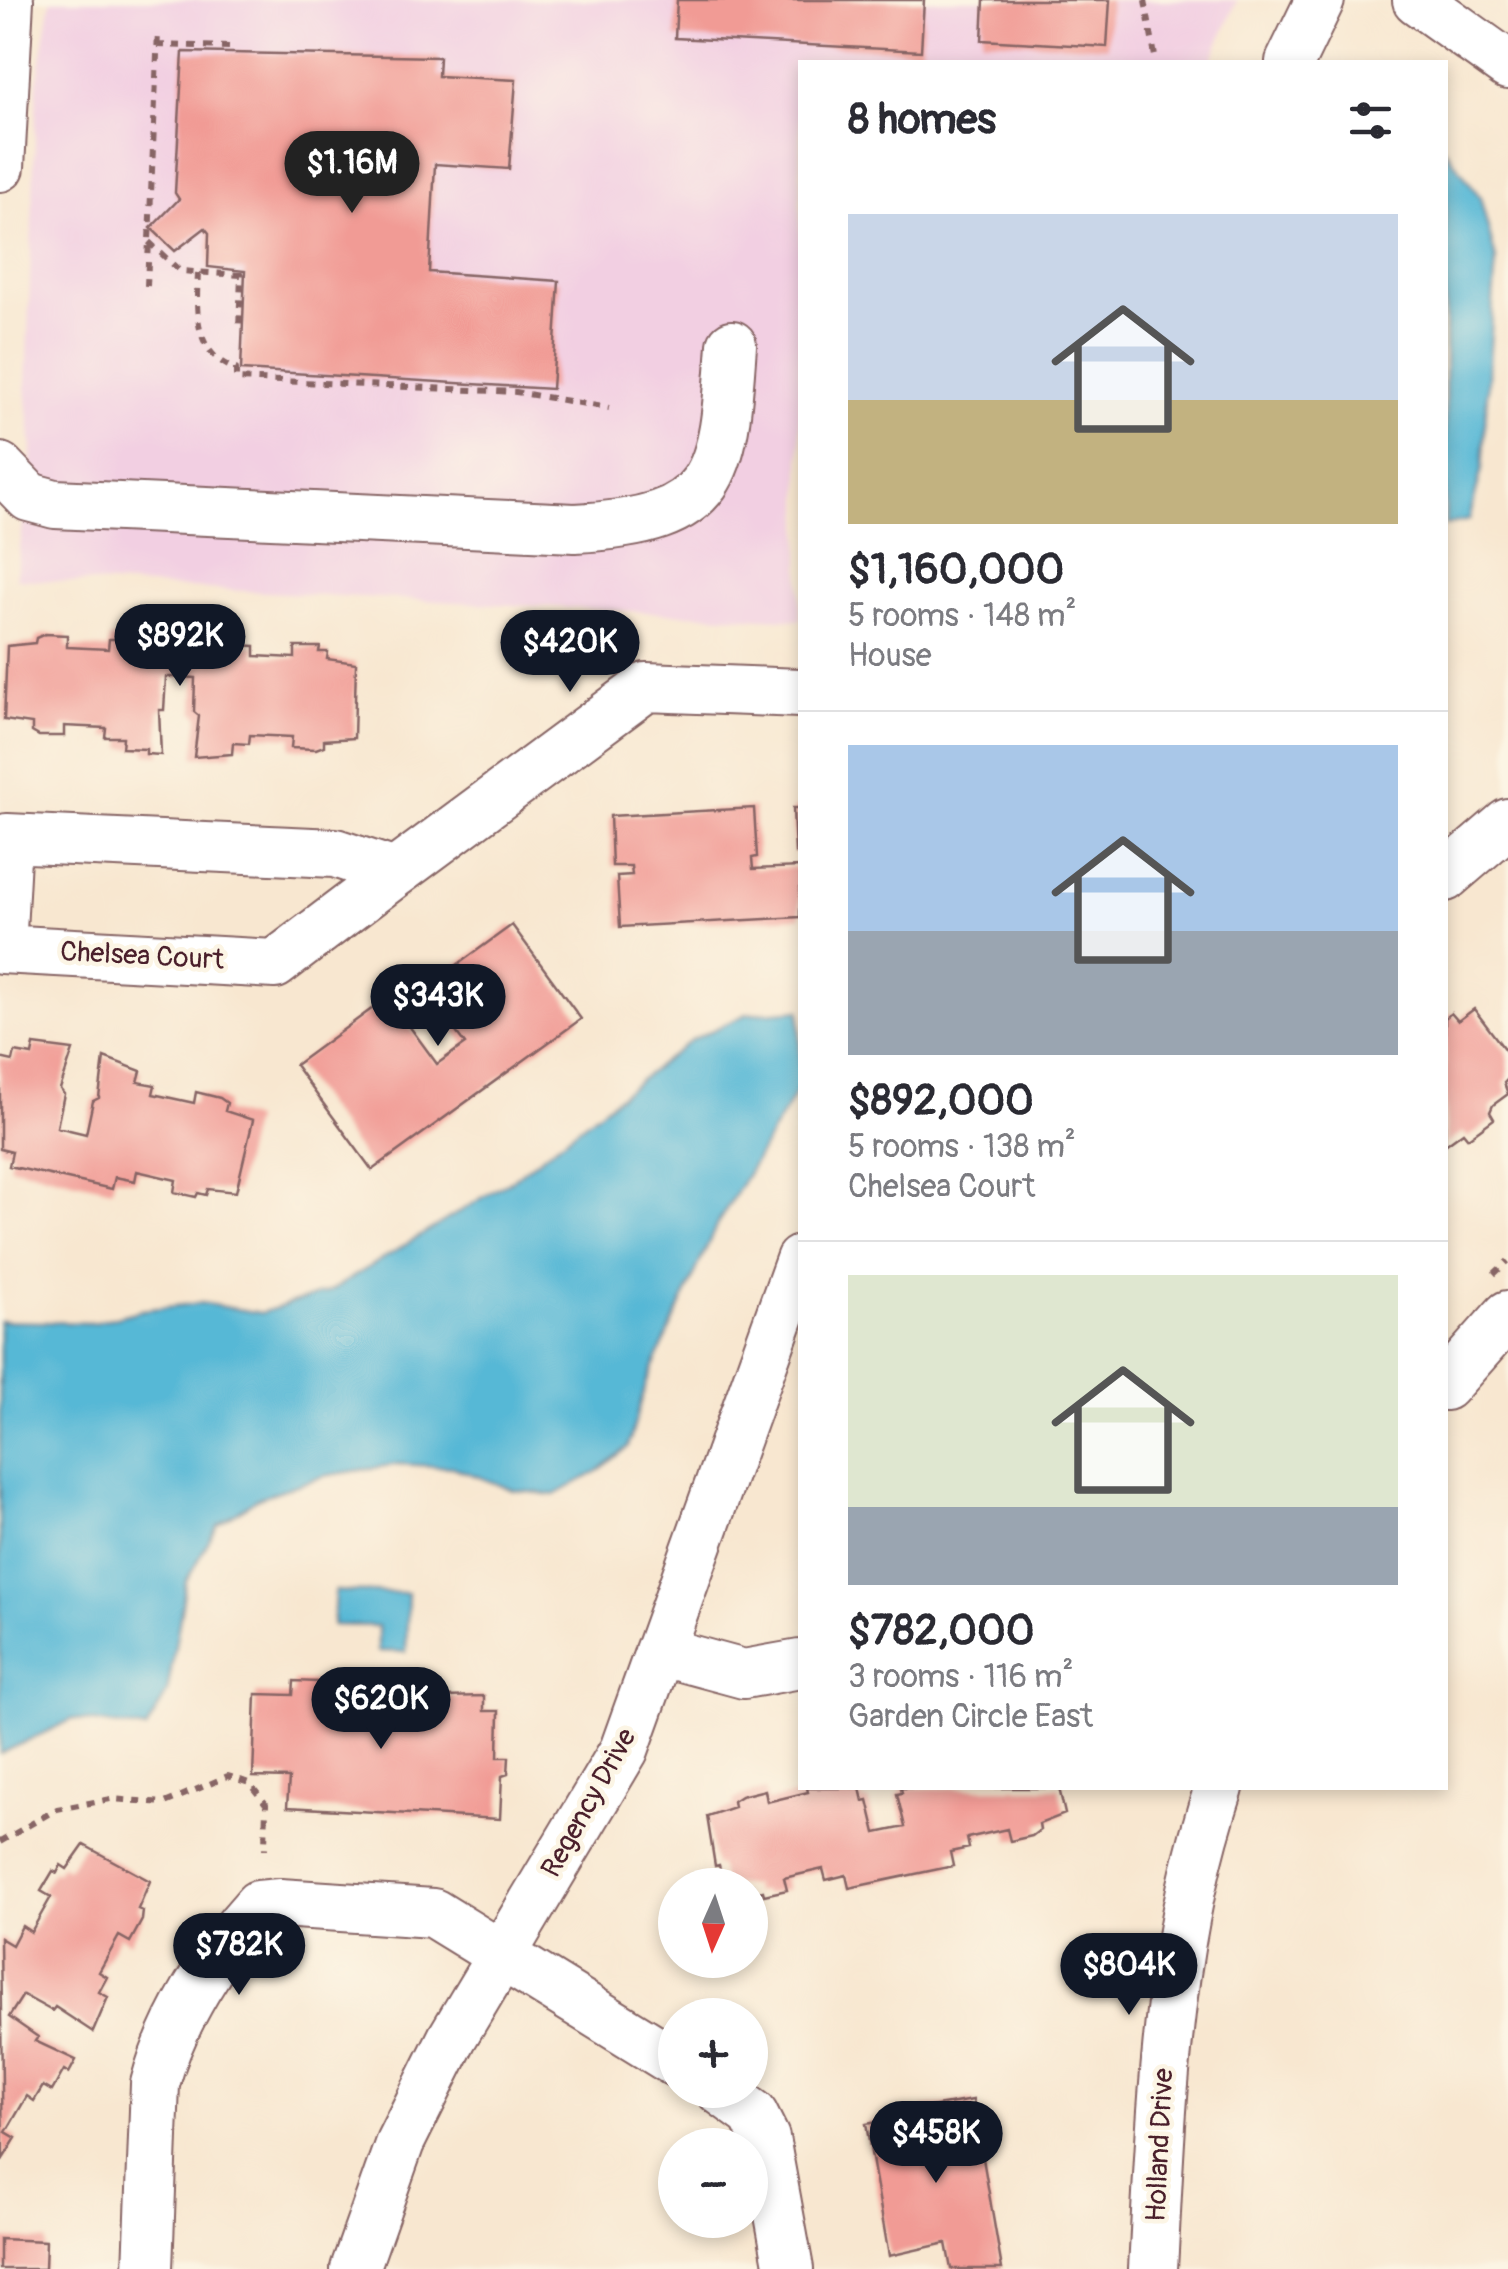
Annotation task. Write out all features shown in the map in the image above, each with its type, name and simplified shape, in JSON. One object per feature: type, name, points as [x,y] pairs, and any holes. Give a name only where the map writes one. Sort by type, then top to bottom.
[{"type":"street","points":[[0,166],[9,0]]},
{"type":"street","points":[[1291,60],[1320,0]]},
{"type":"street","points":[[1417,0],[1508,65]]},
{"type":"street","points":[[0,467],[29,496],[54,504],[575,528],[621,526],[651,521],[679,508],[710,475],[721,451],[726,422],[732,345]]},
{"type":"street","name":"Chelsea Court","points":[[395,873],[334,853],[7,838],[1,948],[275,964],[646,687],[798,693]]},
{"type":"street","points":[[1448,874],[1508,823]]},
{"type":"street","name":"Regency Drive","points":[[355,2269],[400,2142],[452,2038],[624,1750],[797,1272]]},
{"type":"street","points":[[1448,1383],[1508,1316]]},
{"type":"street","points":[[659,1652],[744,1674],[798,1664]]},
{"type":"street","name":"Holland Drive","points":[[1153,2269],[1168,2018],[1180,1928],[1218,1790]]},
{"type":"street","points":[[148,2269],[156,2084],[161,2061],[204,1980],[258,1905],[297,1903],[434,1913],[658,2051]]},
{"type":"street","points":[[746,2108],[754,2114],[765,2138],[788,2269]]},
{"type":"path","points":[[1145,0],[1156,60]]},
{"type":"path","points":[[147,286],[158,32]]},
{"type":"path","points":[[157,44],[233,47]]},
{"type":"path","points":[[148,241],[180,271],[241,275],[239,330]]},
{"type":"path","points":[[198,272],[196,314],[201,336],[219,360],[236,370],[236,379],[516,392],[609,408]]},
{"type":"path","points":[[0,1842],[57,1809],[111,1800],[165,1803],[228,1776],[249,1783],[266,1804],[265,1850]]},
{"type":"shaded area","points":[[51,0],[1237,0],[1212,60],[798,60],[798,620],[16,579],[32,450],[26,387],[37,83]]},
{"type":"water","points":[[1448,153],[1480,197],[1496,259],[1482,469],[1469,520],[1448,524]]},
{"type":"water","points":[[798,1010],[798,1089],[717,1224],[647,1381],[628,1447],[598,1471],[555,1495],[513,1490],[453,1467],[398,1464],[324,1476],[258,1498],[218,1525],[186,1581],[167,1693],[146,1730],[73,1719],[0,1754],[0,1321],[93,1323],[142,1310],[201,1303],[261,1313],[330,1291],[513,1179],[691,1040],[747,1014]]},
{"type":"water","points":[[335,1591],[408,1593],[406,1652],[378,1651],[378,1626],[333,1625]]},
{"type":"building","points":[[677,0],[924,0],[921,51],[675,38]]},
{"type":"building","points":[[984,0],[1110,0],[1107,47],[982,40]]},
{"type":"building","points":[[183,52],[439,57],[438,76],[516,80],[509,169],[435,164],[429,272],[559,281],[552,389],[241,370],[245,271],[208,267],[209,233],[205,228],[175,251],[151,228],[179,199],[175,193]]},
{"type":"building","points":[[129,626],[235,631],[234,645],[255,646],[255,656],[295,658],[295,647],[320,647],[319,652],[328,652],[327,659],[356,663],[354,738],[324,740],[324,746],[316,749],[291,748],[292,737],[250,735],[249,744],[233,743],[232,754],[194,757],[199,716],[194,712],[195,678],[181,677],[166,677],[164,710],[159,710],[161,755],[146,754],[146,749],[122,748],[123,737],[105,737],[106,728],[64,726],[64,736],[39,736],[32,732],[32,724],[4,720],[7,646],[35,643],[36,638],[45,634],[67,635],[67,647],[108,649],[109,639],[128,639]]},
{"type":"building","points":[[754,808],[757,857],[752,858],[753,869],[798,867],[798,917],[620,927],[617,876],[632,875],[631,866],[612,866],[610,816]]},
{"type":"building","points":[[793,808],[798,808],[798,854]]},
{"type":"building","points":[[512,925],[581,1019],[372,1170],[295,1065],[388,997],[437,1064],[465,1044],[424,989]]},
{"type":"building","points":[[1474,1009],[1508,1054],[1508,1079],[1504,1083],[1508,1094],[1493,1105],[1490,1112],[1494,1119],[1468,1138],[1463,1132],[1448,1143],[1448,1016],[1451,1013],[1458,1021]]},
{"type":"building","points":[[34,1045],[73,1050],[60,1089],[64,1094],[57,1127],[86,1134],[93,1101],[99,1098],[104,1057],[141,1071],[138,1082],[155,1085],[153,1094],[194,1103],[196,1092],[220,1098],[227,1103],[225,1111],[253,1120],[236,1192],[208,1189],[206,1195],[198,1193],[196,1197],[174,1192],[176,1180],[137,1171],[135,1181],[115,1177],[112,1189],[9,1166],[12,1152],[0,1149],[0,1058],[13,1061],[15,1052],[32,1055]]},
{"type":"building","points":[[294,1681],[341,1683],[341,1694],[358,1694],[357,1699],[484,1696],[484,1711],[499,1711],[498,1757],[509,1757],[508,1774],[502,1776],[500,1819],[287,1807],[289,1778],[253,1777],[256,1694],[293,1695]]},
{"type":"building","points":[[765,1790],[767,1802],[808,1790],[860,1790],[863,1801],[868,1800],[876,1833],[905,1827],[897,1794],[901,1790],[1059,1790],[1065,1814],[1039,1824],[1040,1830],[1032,1836],[1010,1841],[1007,1829],[967,1838],[969,1848],[950,1852],[953,1866],[849,1888],[846,1875],[826,1880],[823,1869],[784,1878],[787,1890],[768,1894],[768,1868],[715,1866],[707,1816],[734,1807],[733,1801],[741,1796]]},
{"type":"building","points":[[84,1845],[150,1881],[138,1909],[143,1911],[142,1920],[130,1942],[119,1936],[99,1972],[107,1977],[99,1992],[108,1997],[93,2032],[55,2007],[52,2011],[23,1995],[9,2017],[38,2037],[35,2041],[76,2060],[69,2073],[64,2070],[52,2091],[43,2086],[34,2101],[27,2096],[6,2132],[16,2138],[3,2159],[0,1938],[12,1945],[22,1926],[31,1932],[51,1897],[41,1891],[53,1871],[57,1873],[61,1865],[67,1869]]},
{"type":"building","points":[[973,2100],[1002,2269],[951,2269],[946,2243],[889,2256],[866,2124],[911,2116],[914,2129],[927,2127],[924,2108]]},
{"type":"building","points":[[0,2239],[46,2241],[45,2269],[0,2269]]}]
